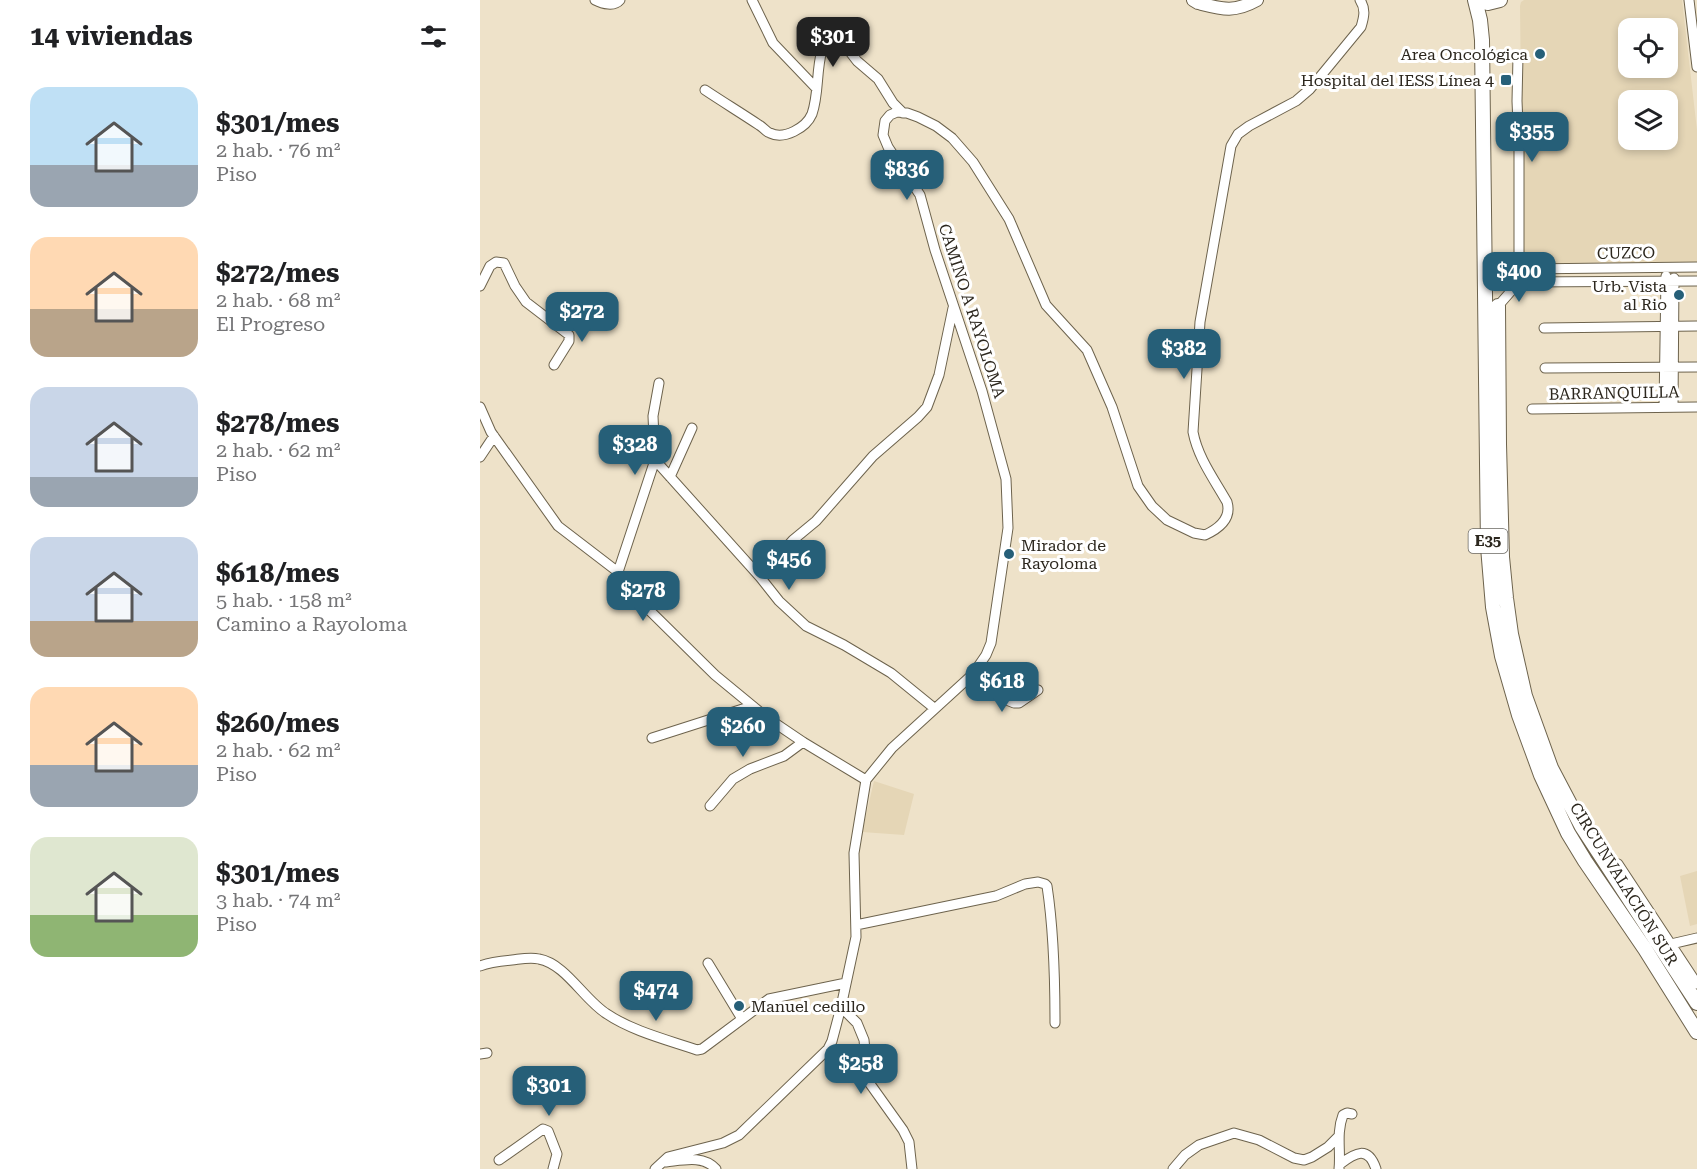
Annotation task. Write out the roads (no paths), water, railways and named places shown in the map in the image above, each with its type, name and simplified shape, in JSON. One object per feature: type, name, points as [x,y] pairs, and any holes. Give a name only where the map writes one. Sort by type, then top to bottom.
[{"type":"highway","name":"E35","points":[[1477,0],[1488,3],[1500,0]]},
{"type":"highway","name":"CIRCUNVALACIÓN SUR","points":[[1477,0],[1482,40],[1488,547],[1492,601],[1499,644],[1532,753],[1561,819],[1585,861],[1645,949],[1697,1032]]},
{"type":"highway","name":"CIRCUNVALACIÓN SUR","points":[[1498,306],[1504,588],[1511,634],[1525,696],[1551,768],[1582,827],[1697,1003]]},
{"type":"main road","points":[[1193,0],[1230,10],[1257,0]]},
{"type":"street","points":[[595,0],[612,5],[620,0]]},
{"type":"street","points":[[752,0],[772,43],[816,88]]},
{"type":"street","points":[[705,90],[773,135],[802,127],[812,114],[822,50],[827,44],[838,41],[868,72],[878,79],[893,103],[903,113],[936,126],[952,138],[973,162],[1009,219],[1046,305],[1086,350],[1112,407],[1138,486],[1152,506],[1167,520],[1194,533],[1204,535],[1222,525],[1229,508],[1201,460],[1193,432],[1200,322],[1231,146],[1238,134],[1296,100],[1310,89],[1361,27],[1365,16],[1360,0]]},
{"type":"street","points":[[1689,0],[1697,68]]},
{"type":"street","points":[[1498,306],[1519,282],[1518,56]]},
{"type":"street","name":"CAMINO A RAYOLOMA","points":[[658,1166],[668,1157],[723,1143],[739,1135],[828,1048],[841,1007],[856,937],[854,853],[866,780],[892,747],[974,674],[991,643],[1008,528],[1006,479],[982,391],[953,306],[920,195],[888,147],[883,135],[885,121],[897,112],[903,113]]},
{"type":"street","points":[[480,286],[490,266],[496,262],[504,262],[515,286],[526,302],[568,333],[569,339],[554,365]]},
{"type":"street","points":[[1668,407],[1670,267]]},
{"type":"street","name":"CUZCO","points":[[1519,269],[1697,267]]},
{"type":"street","name":"CUZCO","points":[[1519,282],[1697,281]]},
{"type":"street","points":[[760,577],[793,540],[816,521],[873,456],[927,407],[939,375],[953,306]]},
{"type":"street","points":[[1544,328],[1697,326]]},
{"type":"street","points":[[1545,368],[1697,367]]},
{"type":"street","points":[[618,572],[654,460],[653,416],[659,383]]},
{"type":"street","points":[[480,407],[494,436],[558,526],[618,572],[642,603],[715,675],[752,706],[803,742],[866,780]]},
{"type":"street","name":"BARRANQUILLA","points":[[1532,409],[1697,407]]},
{"type":"street","points":[[670,477],[692,428]]},
{"type":"street","points":[[480,457],[494,436]]},
{"type":"street","points":[[654,460],[779,601],[806,626],[891,673],[934,708]]},
{"type":"street","points":[[980,665],[1009,701],[1019,703],[1038,690]]},
{"type":"street","points":[[652,738],[752,706]]},
{"type":"street","points":[[710,806],[733,778],[784,756],[803,742]]},
{"type":"street","points":[[1604,862],[1611,861],[1618,864],[1697,984]]},
{"type":"street","points":[[856,925],[996,896],[1025,884],[1038,882],[1045,884],[1052,919],[1055,960],[1055,1023]]},
{"type":"street","points":[[1671,945],[1697,938]]},
{"type":"street","points":[[480,955],[484,964],[530,958],[542,959],[553,964],[566,975],[606,1014],[642,1031],[697,1050],[702,1049],[769,999],[846,983]]},
{"type":"street","points":[[708,963],[742,1019]]},
{"type":"street","points":[[841,1007],[857,1023],[864,1040],[868,1081],[903,1130],[909,1142],[912,1169]]},
{"type":"street","points":[[1340,1167],[1338,1137],[1340,1123],[1342,1115],[1352,1114]]},
{"type":"street","points":[[499,1160],[543,1129],[548,1131],[557,1154],[553,1169]]},
{"type":"street","points":[[1173,1169],[1199,1144],[1234,1133],[1259,1140],[1299,1160],[1312,1157],[1328,1147],[1338,1137]]},
{"type":"street","points":[[1340,1167],[1355,1154],[1361,1152],[1367,1155],[1376,1169]]},
{"type":"street","points":[[658,1166],[690,1159],[701,1160],[717,1169]]},
{"type":"place","name":"Area Oncológica","points":[[1540,54]]},
{"type":"place","name":"Hospital del IESS Línea 4","points":[[1506,80]]},
{"type":"place","name":"Urb. Vista al Rio","points":[[1679,295]]},
{"type":"place","name":"Mirador de Rayoloma","points":[[1009,554]]},
{"type":"place","name":"Manuel cedillo","points":[[739,1006]]}]
